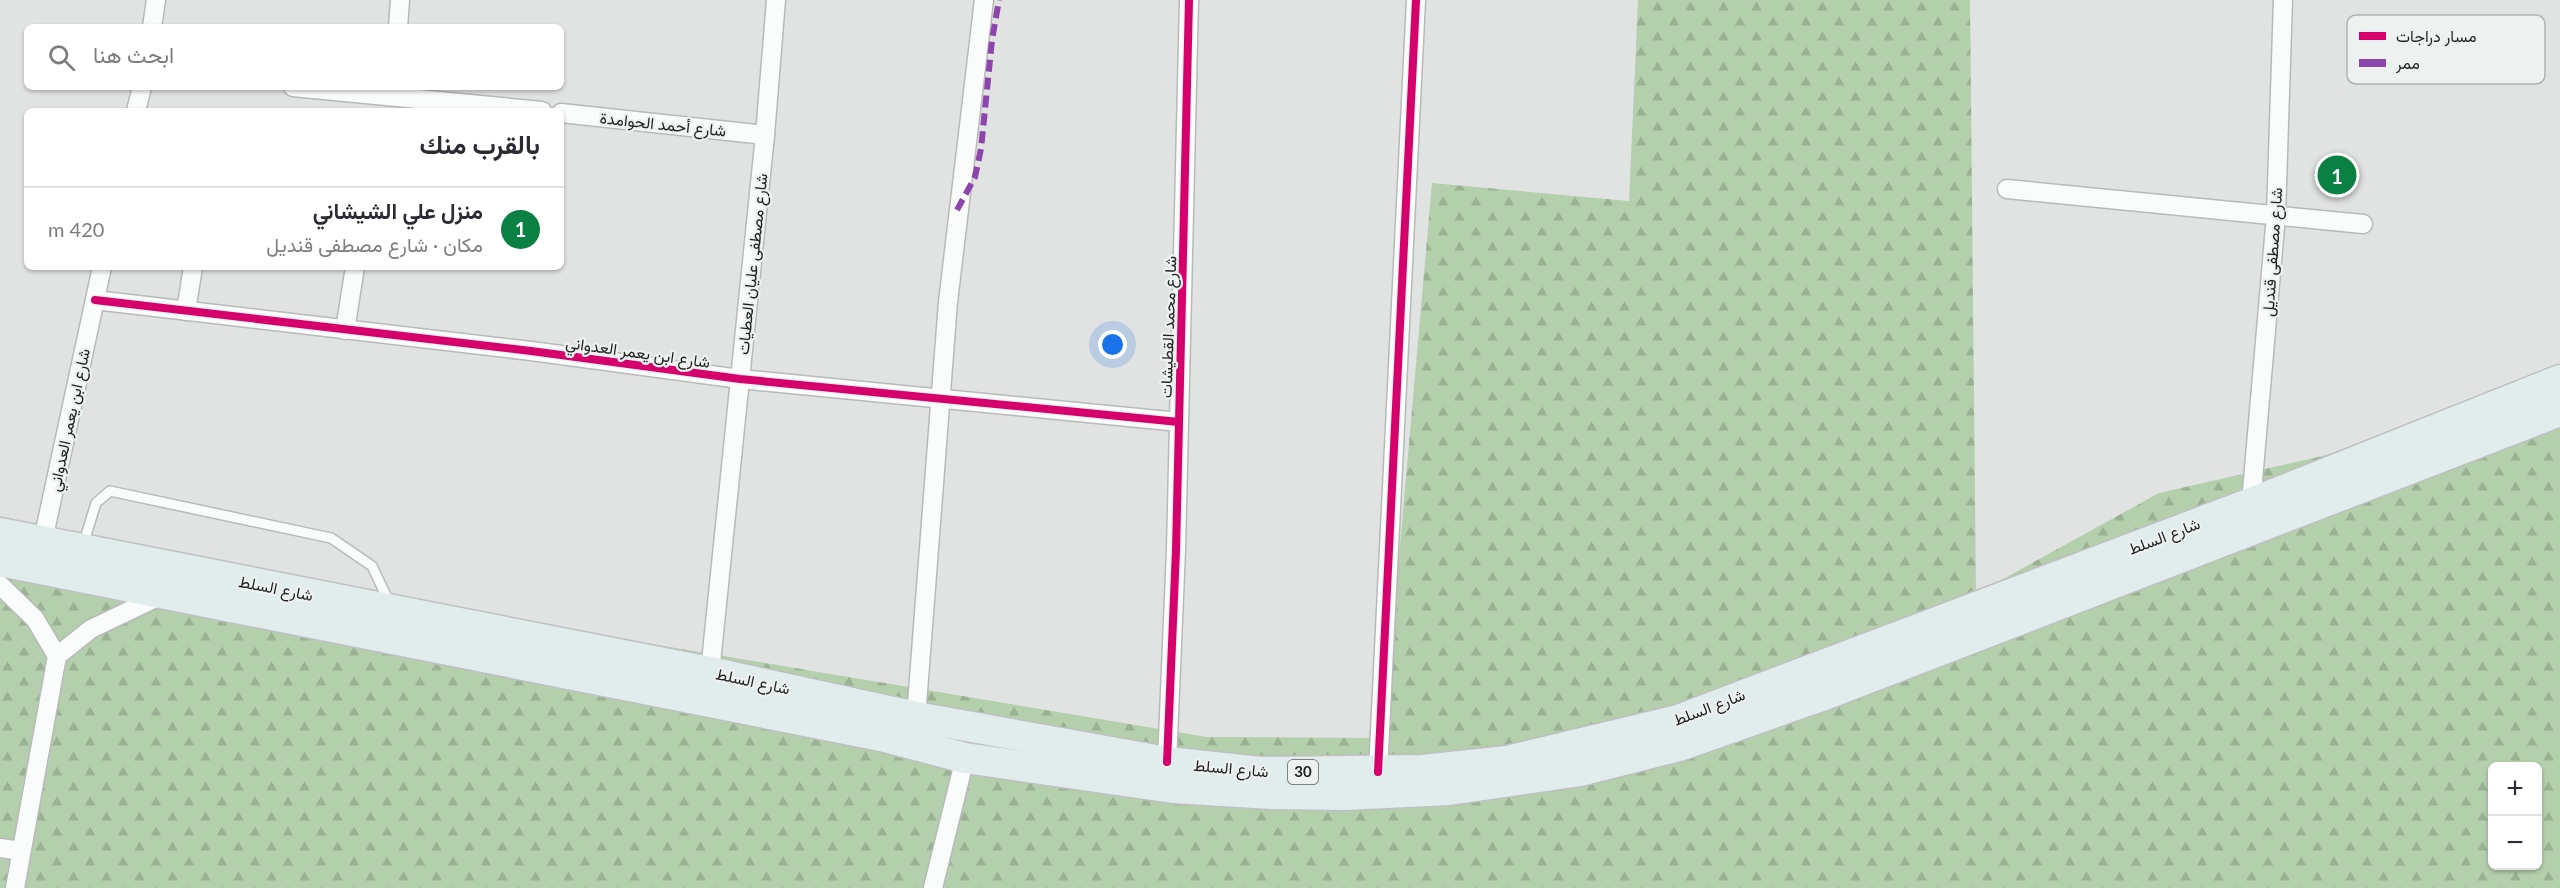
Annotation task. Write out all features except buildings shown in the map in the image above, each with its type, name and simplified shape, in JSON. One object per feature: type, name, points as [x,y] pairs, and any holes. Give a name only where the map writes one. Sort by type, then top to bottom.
[{"type":"main road","name":"شارع السلط","points":[[0,533],[710,672],[916,717],[1167,762],[1261,772],[1378,772],[1507,761],[1678,720],[2251,503],[2560,380]]},
{"type":"main road","name":"شارع السلط","points":[[0,561],[869,733],[965,758],[1173,788],[1304,795],[1449,790],[1580,771],[1655,754],[1827,694],[2560,411]]},
{"type":"street","points":[[152,24],[156,0]]},
{"type":"street","points":[[398,24],[400,0]]},
{"type":"street","name":"شارع مصطفى عليان العطيات","points":[[710,672],[765,135],[776,0]]},
{"type":"street","points":[[916,717],[957,210],[984,0]]},
{"type":"street","name":"شارع محمد القطيشات","points":[[1167,762],[1179,422],[1189,0]]},
{"type":"street","points":[[1378,772],[1416,0]]},
{"type":"street","name":"شارع مصطفى قنديل","points":[[2251,503],[2276,215],[2283,0]]},
{"type":"street","points":[[137,108],[140,90]]},
{"type":"street","points":[[318,90],[506,108]]},
{"type":"street","name":"شارع أحمد الحوامدة","points":[[564,113],[765,135]]},
{"type":"street","points":[[2007,189],[2363,224]]},
{"type":"street","name":"شارع ابن يعمر العدواني","points":[[43,540],[101,270]]},
{"type":"street","points":[[186,311],[193,270]]},
{"type":"street","points":[[345,330],[355,270]]},
{"type":"street","name":"شارع ابن يعمر العدواني","points":[[95,300],[740,379],[1179,422]]},
{"type":"street","points":[[0,585],[35,619],[57,656],[15,888]]},
{"type":"street","points":[[57,656],[98,624],[164,594]]},
{"type":"street","points":[[933,888],[965,758]]},
{"type":"street","points":[[0,848],[21,851]]},
{"type":"lane","points":[[82,549],[96,503],[110,491],[331,538],[372,566],[393,611]]},
{"type":"green space","points":[[1638,0],[1970,0],[1976,594],[2159,493],[2495,417],[2560,417],[2560,888],[0,888],[0,535],[1207,737],[1383,738],[1432,183],[1629,201]]},
{"type":"marked path","points":[[957,210],[975,177],[981,149],[992,40],[999,0]]},
{"type":"cycle path","points":[[1167,762],[1176,550],[1189,0]]},
{"type":"cycle path","points":[[1378,772],[1416,0]]},
{"type":"cycle path","points":[[95,300],[531,351],[740,379],[1179,422]]},
{"type":"place","name":"منزل علي الشيشاني","points":[[2337,175]]}]
